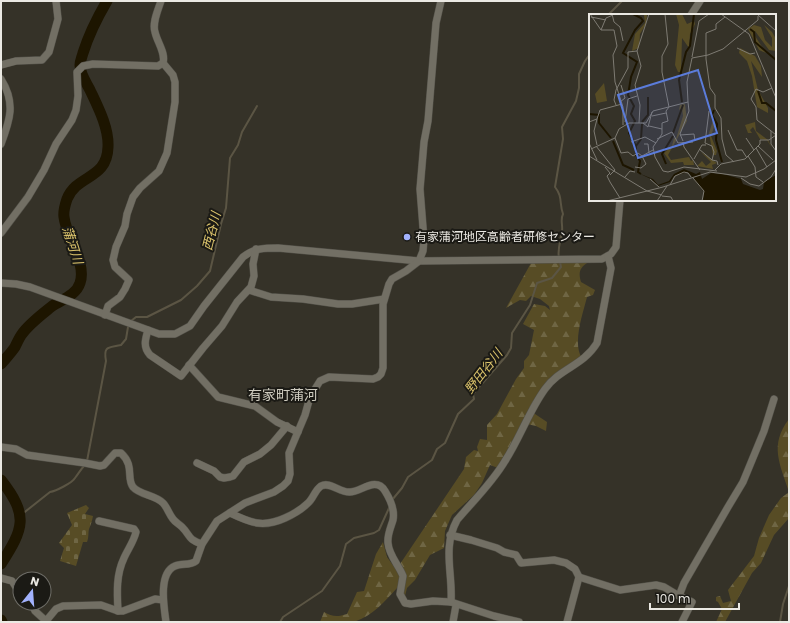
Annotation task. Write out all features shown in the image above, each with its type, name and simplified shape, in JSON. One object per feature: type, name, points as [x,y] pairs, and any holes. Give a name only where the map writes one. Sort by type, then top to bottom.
[{"type":"street","points":[[1,65],[16,61],[42,60],[46,57],[49,52],[58,18],[56,1]]},
{"type":"street","points":[[105,315],[108,306],[120,297],[126,289],[129,280],[115,267],[113,260],[116,247],[125,226],[133,196],[159,171],[167,153],[175,102],[175,82],[172,74],[163,63],[164,58],[154,32],[154,25],[161,1]]},
{"type":"street","points":[[166,622],[163,600],[164,579],[168,570],[176,566],[194,563],[198,557],[202,544],[217,521],[245,503],[274,492],[288,481],[290,474],[289,453],[310,397],[320,381],[329,377],[373,379],[381,374],[384,363],[384,299],[389,284],[392,279],[406,272],[419,261],[423,251],[424,240],[420,189],[424,142],[428,121],[436,23],[441,1]]},
{"type":"street","points":[[692,14],[700,1]]},
{"type":"street","points":[[1,233],[28,198],[44,170],[56,144],[72,120],[76,110],[78,96],[78,72],[83,66],[93,64],[158,66],[163,63]]},
{"type":"street","points":[[1,79],[4,94],[10,102],[9,121],[1,144]]},
{"type":"street","points":[[1,283],[16,284],[55,296],[159,334],[175,334],[190,326],[243,257],[256,250],[278,248],[419,261],[602,259],[614,250],[617,243],[620,201]]},
{"type":"street","points":[[148,330],[145,347],[150,355],[181,376],[249,290],[253,281],[256,250]]},
{"type":"street","points":[[453,622],[454,603],[448,548],[450,535],[457,520],[491,483],[506,460],[525,423],[546,388],[563,372],[582,360],[591,352],[597,343],[611,268],[608,256]]},
{"type":"street","points":[[249,290],[271,297],[303,299],[338,304],[352,304],[384,299]]},
{"type":"street","points":[[189,365],[218,396],[256,406],[276,422],[298,432]]},
{"type":"street","points":[[679,596],[684,583],[744,482],[764,431],[774,400]]},
{"type":"street","points":[[197,463],[220,477],[230,478],[234,476],[244,462],[260,454],[271,445],[287,426]]},
{"type":"street","points":[[1,447],[16,449],[27,455],[100,466],[104,465],[115,453],[121,453],[125,456],[130,465],[130,481],[133,487],[163,503],[172,518],[184,528],[189,538],[202,544]]},
{"type":"street","points":[[230,514],[258,524],[276,522],[304,508],[311,501],[319,487],[324,485],[341,491],[351,492],[370,484],[374,484],[385,490],[392,506],[393,518],[387,541],[391,554],[403,576],[400,594],[405,603],[410,604],[433,601],[454,603],[494,616],[509,618],[519,622]]},
{"type":"street","points":[[99,520],[134,529],[136,532],[121,564],[116,590],[118,611]]},
{"type":"street","points":[[450,535],[472,540],[516,555],[521,563],[554,560],[566,563],[575,569],[579,577],[567,622]]},
{"type":"street","points":[[579,577],[620,590],[656,585],[664,588],[692,602],[682,622]]},
{"type":"street","points":[[1,578],[12,581]]},
{"type":"street","points":[[35,611],[46,621],[56,609],[63,606],[101,605],[118,611],[123,611],[155,599],[163,600]]},
{"type":"green space","points":[[531,263],[587,263],[580,271],[581,282],[595,290],[593,295],[587,297],[579,328],[578,345],[582,358],[560,371],[529,410],[547,422],[546,431],[536,426],[522,423],[506,456],[498,468],[490,465],[482,483],[474,495],[452,515],[445,531],[444,548],[430,555],[415,580],[407,588],[404,600],[398,587],[378,608],[361,619],[354,622],[320,622],[324,612],[335,616],[347,614],[357,592],[364,591],[376,554],[383,542],[387,557],[395,568],[400,564],[464,469],[466,457],[474,450],[478,451],[477,447],[480,439],[487,440],[487,425],[497,414],[516,379],[524,368],[524,361],[529,355],[534,330],[523,324],[534,304],[545,306],[550,310],[549,306],[540,299],[531,296],[526,301],[520,300],[506,308]]},
{"type":"green space","points":[[789,419],[789,492],[778,455],[778,446],[779,437]]},
{"type":"green space","points":[[789,492],[789,518],[774,535],[761,563],[752,573],[725,622],[716,622],[722,609],[716,601],[716,597],[720,596],[723,603],[731,601],[728,590],[754,556],[759,538],[769,515],[781,498]]},
{"type":"green space","points":[[86,505],[89,508],[85,514],[93,516],[87,542],[83,542],[76,566],[60,561],[64,548],[59,543],[72,525],[67,513]]},
{"type":"waterway","name":"蒲河川","points":[[1,364],[28,327],[51,307],[75,291],[80,283],[81,267],[68,233],[64,212],[67,199],[72,191],[77,185],[103,166],[106,158],[108,147],[107,132],[96,103],[82,75],[80,65],[91,33],[107,1]]},
{"type":"waterway","name":"野田谷川","points":[[609,14],[622,1]]},
{"type":"waterway","name":"野田谷川","points":[[559,258],[558,251],[562,231],[563,214],[560,197],[555,187],[563,139],[562,127],[576,101],[579,88],[579,74],[589,55]]},
{"type":"waterway","name":"西谷川","points":[[131,321],[136,317],[147,317],[181,300],[197,286],[210,271],[226,208],[230,158],[238,145],[242,132],[257,106]]},
{"type":"waterway","name":"野田谷川","points":[[392,500],[402,488],[408,477],[432,460],[437,449],[445,443],[458,414],[474,399],[473,394],[507,355],[511,348],[512,333],[530,305],[537,283],[552,278],[561,267],[560,262]]},
{"type":"waterway","name":"西谷川","points":[[87,461],[106,361],[105,352],[110,347],[121,345],[126,339],[128,327]]},
{"type":"waterway","name":"西谷川","points":[[21,515],[50,492],[71,482],[85,465]]},
{"type":"waterway","name":"蒲河川","points":[[1,480],[16,503],[20,522],[15,541],[1,564]]},
{"type":"waterway","name":"野田谷川","points":[[280,622],[283,617],[322,591],[340,566],[346,544],[354,538],[374,533],[379,530],[389,508]]},
{"type":"waterway","points":[[780,622],[783,604],[789,586]]},
{"type":"place","name":"有家蒲河地区高齢者研修センター","points":[[407,237]]},
{"type":"district","name":"有家町蒲河","points":[[283,395]]}]
